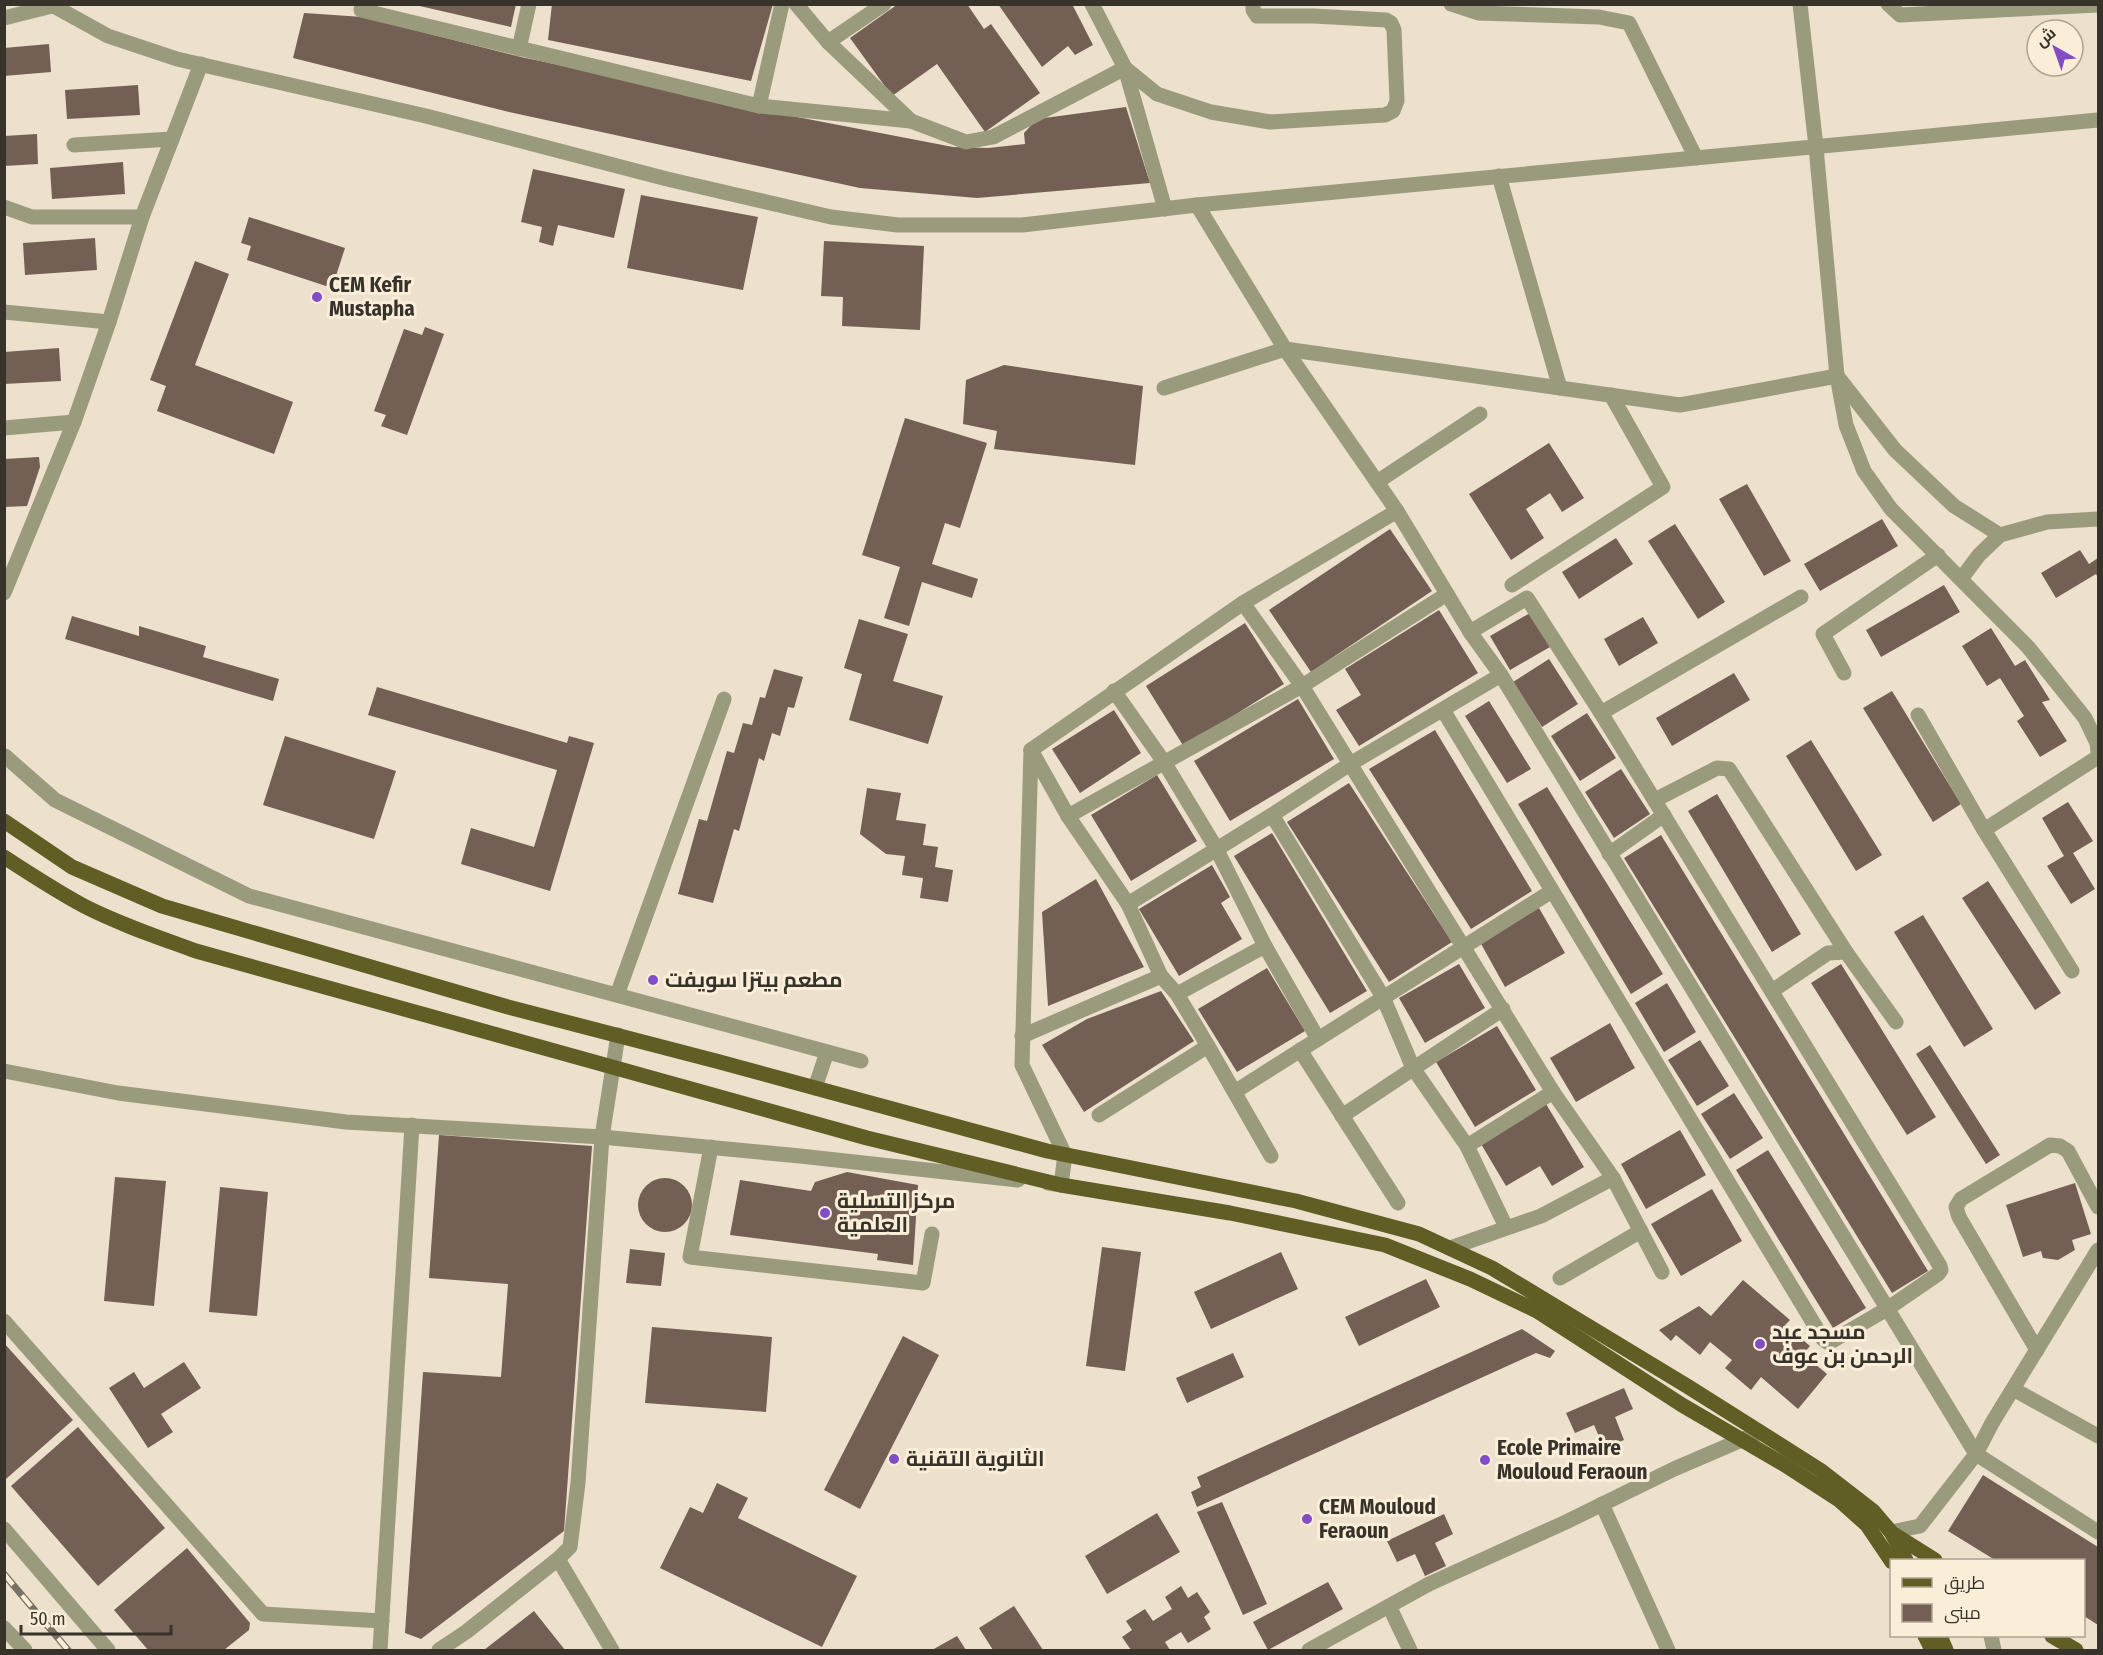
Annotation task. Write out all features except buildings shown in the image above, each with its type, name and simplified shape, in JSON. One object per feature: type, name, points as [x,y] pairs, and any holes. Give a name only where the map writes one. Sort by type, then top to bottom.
[{"type":"main road","points":[[4,821],[72,867],[162,906],[508,1006],[1065,1155],[1296,1201],[1419,1234],[1492,1268],[1820,1470],[1873,1511],[1891,1532],[1905,1559]]},
{"type":"main road","points":[[4,857],[43,883],[86,907],[141,931],[196,951],[867,1138],[1061,1185],[1230,1213],[1385,1245],[1470,1279],[1537,1311],[1682,1405],[1839,1500],[1867,1525],[1890,1559]]},
{"type":"main road","points":[[1891,1532],[1933,1559]]},
{"type":"main road","points":[[2055,1637],[2076,1650]]},
{"type":"street","points":[[362,4],[360,10],[759,106],[911,121],[966,142],[993,137],[1125,68]]},
{"type":"street","points":[[519,49],[529,4]]},
{"type":"street","points":[[759,106],[782,4]]},
{"type":"street","points":[[796,4],[828,42],[911,121]]},
{"type":"street","points":[[828,42],[884,4]]},
{"type":"street","points":[[1092,4],[1125,68],[1165,209]]},
{"type":"street","points":[[1125,68],[1157,94],[1211,112],[1269,122],[1385,115],[1393,111],[1397,102],[1394,30],[1391,23],[1386,20],[1314,16],[1257,16],[1253,10],[1253,4]]},
{"type":"street","points":[[1451,4],[1478,13],[1599,17],[1629,23],[1696,158]]},
{"type":"street","points":[[1800,4],[1837,376],[1846,425],[1864,471],[1891,509],[2028,648],[2085,718],[2098,752]]},
{"type":"street","points":[[1888,4],[1900,15],[2098,5]]},
{"type":"street","points":[[4,18],[51,5],[108,36],[177,59],[426,116],[667,178],[831,217],[898,225],[1022,225],[1197,205],[2098,120]]},
{"type":"street","points":[[4,593],[74,422],[109,321],[141,217],[201,64]]},
{"type":"street","points":[[74,145],[172,139]]},
{"type":"street","points":[[1499,176],[1560,388]]},
{"type":"street","points":[[1197,205],[1285,350],[1397,511],[1470,632],[1501,675],[1976,1454],[2098,1532]]},
{"type":"street","points":[[4,207],[32,217],[141,217]]},
{"type":"street","points":[[4,312],[109,321]]},
{"type":"street","points":[[1164,388],[1285,350],[1680,405],[1837,376]]},
{"type":"street","points":[[1837,376],[1895,450],[1954,506],[2000,535]]},
{"type":"street","points":[[1512,585],[1663,487],[1611,395]]},
{"type":"street","points":[[1377,482],[1480,414]]},
{"type":"street","points":[[4,428],[74,422]]},
{"type":"street","points":[[1030,750],[1243,603],[1397,511]]},
{"type":"street","points":[[1961,579],[1979,555],[2000,535],[2047,522],[2098,519]]},
{"type":"street","points":[[1844,673],[1823,634],[1938,555]]},
{"type":"street","points":[[1068,816],[1302,686],[1447,594]]},
{"type":"street","points":[[1601,713],[1801,597]]},
{"type":"street","points":[[1443,710],[1823,1339],[1827,1342],[1832,1341],[1887,1309],[1938,1274],[1941,1266],[1601,713],[1527,598],[1470,632]]},
{"type":"street","points":[[1243,603],[1302,686],[1553,1092],[1612,1178],[1662,1272]]},
{"type":"street","points":[[1128,904],[1350,764],[1501,675]]},
{"type":"street","points":[[1114,691],[1164,762],[1216,848],[1265,946],[1318,1038]]},
{"type":"street","points":[[617,995],[724,699]]},
{"type":"street","points":[[1918,715],[1984,830],[2072,971]]},
{"type":"street","points":[[1030,750],[1068,816],[1128,904],[1161,976],[1177,994],[1236,1091],[1272,1156]]},
{"type":"street","points":[[4,1071],[130,1094],[346,1122],[602,1137],[1061,1185],[1065,1155],[1023,1065],[1030,750]]},
{"type":"street","points":[[5,756],[55,800],[249,896],[861,1061]]},
{"type":"street","points":[[1984,830],[2098,757]]},
{"type":"street","points":[[1655,801],[1717,768],[1729,769],[1846,952],[1896,1022]]},
{"type":"street","points":[[1272,815],[1383,997],[1413,1068],[1467,1146],[1506,1227]]},
{"type":"street","points":[[1609,854],[1664,815]]},
{"type":"street","points":[[1236,1091],[1552,891]]},
{"type":"street","points":[[1177,994],[1265,946]]},
{"type":"street","points":[[1772,991],[1828,953],[1846,952]]},
{"type":"street","points":[[1022,1036],[1161,976]]},
{"type":"street","points":[[1342,1116],[1503,1009]]},
{"type":"street","points":[[439,1650],[466,1632],[570,1547],[578,1483],[602,1137],[618,1035]]},
{"type":"street","points":[[1099,1116],[1208,1046]]},
{"type":"street","points":[[1300,1050],[1398,1203]]},
{"type":"street","points":[[815,1088],[826,1052]]},
{"type":"street","points":[[1467,1146],[1553,1092]]},
{"type":"street","points":[[380,1650],[412,1125]]},
{"type":"street","points":[[2037,1350],[1959,1217],[1956,1208],[1961,1198],[2050,1145],[2060,1146],[2068,1151],[2098,1207]]},
{"type":"street","points":[[711,1147],[690,1257],[924,1282],[932,1234]]},
{"type":"street","points":[[1450,1248],[1541,1216],[1612,1178]]},
{"type":"street","points":[[1560,1278],[1641,1231]]},
{"type":"street","points":[[1891,1532],[1920,1526],[1976,1454],[2098,1251]]},
{"type":"street","points":[[4,1321],[263,1614],[382,1621]]},
{"type":"street","points":[[2013,1389],[2098,1436]]},
{"type":"street","points":[[1309,1650],[1429,1584],[1674,1469],[1760,1432]]},
{"type":"street","points":[[1602,1504],[1668,1650]]},
{"type":"street","points":[[4,1529],[108,1650]]},
{"type":"street","points":[[558,1559],[612,1650]]},
{"type":"street","points":[[1389,1606],[1406,1643],[1393,1650]]},
{"type":"street","points":[[4,1628],[25,1650]]},
{"type":"railway","points":[[4,1574],[68,1650]]},
{"type":"place","name":"CEM Kefir Mustapha","points":[[317,297]]},
{"type":"place","name":"مطعم بيتزا سويفت","points":[[653,980]]},
{"type":"place","name":"مركز التسلية العلمية","points":[[825,1213]]},
{"type":"place","name":"مسجد عبد الرحمن بن عوف","points":[[1760,1344]]},
{"type":"place","name":"الثانوية التقنية","points":[[894,1459]]},
{"type":"place","name":"Ecole Primaire Mouloud Feraoun","points":[[1485,1460]]},
{"type":"place","name":"CEM Mouloud Feraoun","points":[[1307,1519]]}]
